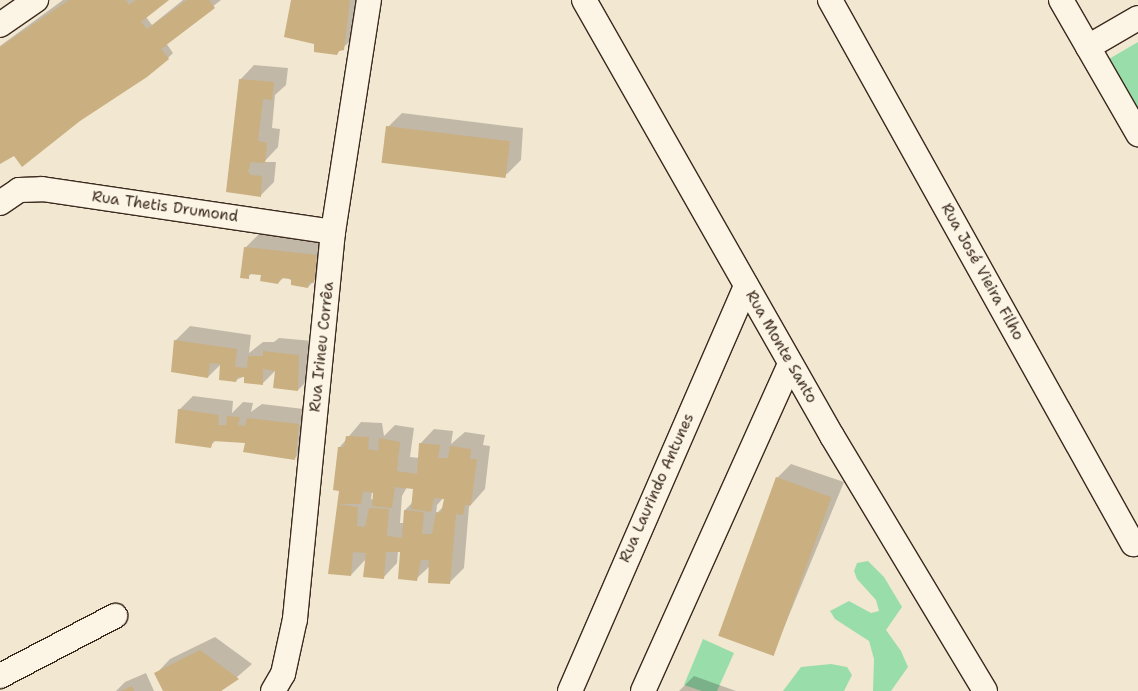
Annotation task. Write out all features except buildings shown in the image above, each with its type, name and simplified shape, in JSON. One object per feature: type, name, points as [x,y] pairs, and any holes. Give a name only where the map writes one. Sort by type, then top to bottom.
[{"type":"street","points":[[0,25],[36,0]]},
{"type":"street","name":"Rua Irineu Corrêa","points":[[273,691],[283,674],[295,618],[333,232],[369,0]]},
{"type":"street","name":"Rua Monte Santo","points":[[584,0],[790,364],[985,691]]},
{"type":"street","name":"Rua José Vieira Filho","points":[[830,0],[1133,544]]},
{"type":"street","points":[[1061,0],[1138,134]]},
{"type":"street","points":[[1088,47],[1138,18]]},
{"type":"street","name":"Rua Thetis Drumond","points":[[0,203],[19,190],[42,189],[333,232]]},
{"type":"street","name":"Rua Laurindo Antunes","points":[[570,691],[746,286]]},
{"type":"street","points":[[643,691],[790,364]]},
{"type":"street","points":[[0,676],[115,616]]},
{"type":"green space","points":[[1138,42],[1138,127],[1102,63]]},
{"type":"green space","points":[[868,561],[884,577],[902,607],[886,630],[901,651],[908,667],[891,691],[873,691],[874,659],[869,641],[835,619],[830,611],[849,601],[871,613],[879,611],[876,600],[857,579],[854,571],[857,563]]},
{"type":"green space","points":[[703,639],[734,653],[717,691],[702,691],[684,685]]},
{"type":"green space","points":[[831,664],[847,667],[852,675],[844,691],[783,691],[801,667]]}]
